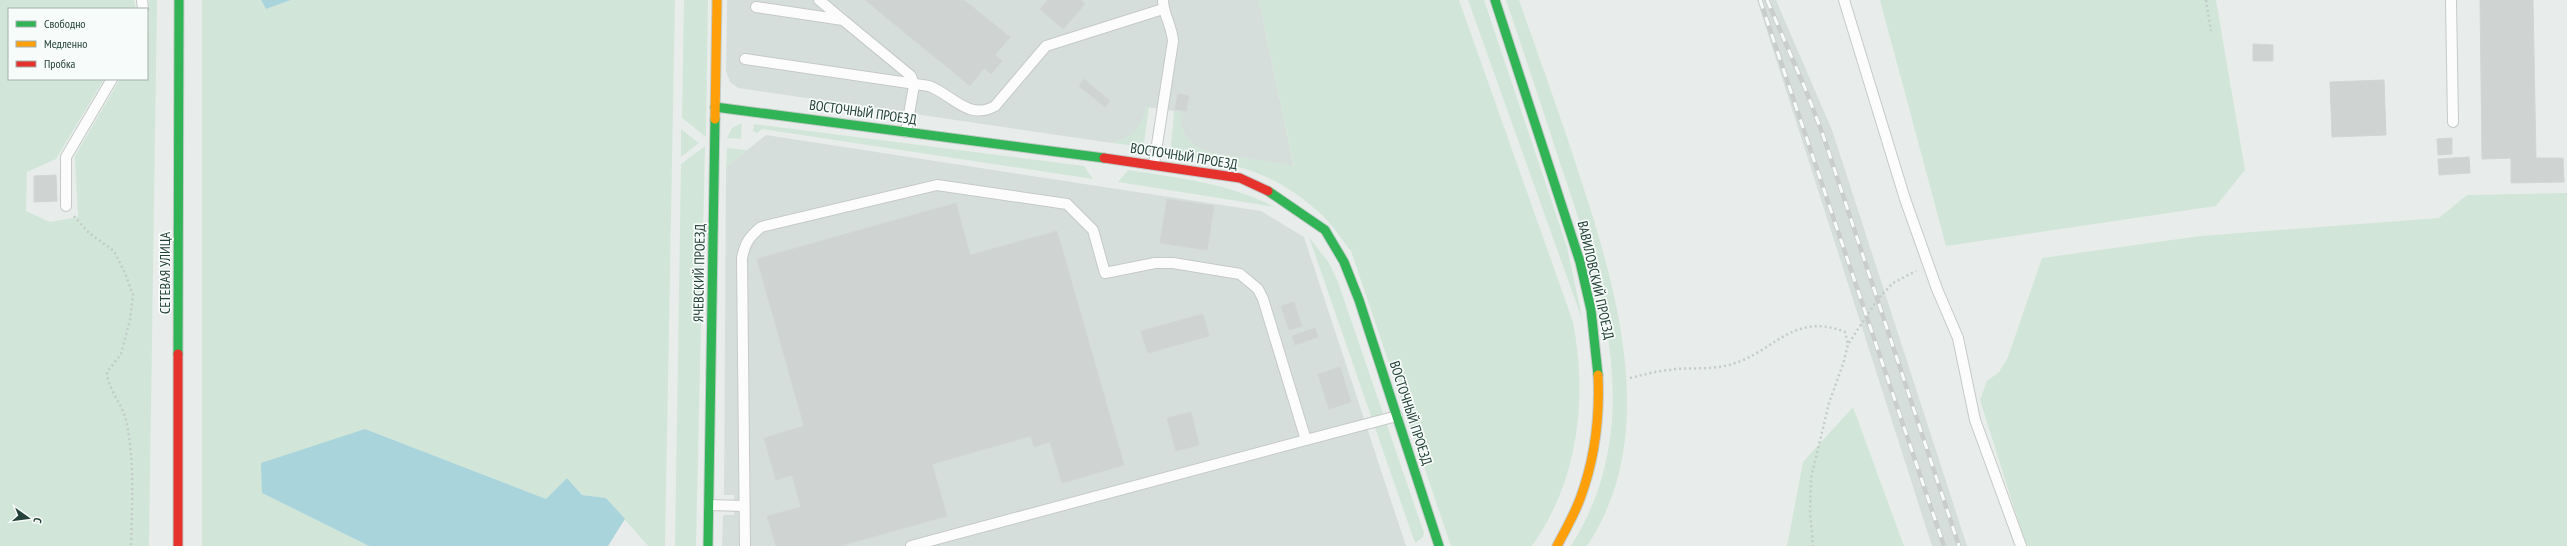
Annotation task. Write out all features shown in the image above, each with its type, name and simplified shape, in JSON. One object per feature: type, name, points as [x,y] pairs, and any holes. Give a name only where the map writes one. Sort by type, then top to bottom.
[{"type":"street","name":"СЕТЕВАЯ УЛИЦА","points":[[178,546],[179,0]]},
{"type":"street","name":"ЯЧЕВСКИЙ ПРОЕЗД","points":[[708,546],[717,0]]},
{"type":"street","name":"ВАВИЛОВСКИЙ ПРОЕЗД","points":[[1495,0],[1576,245],[1598,351],[1601,400],[1592,466],[1589,479],[1570,525],[1557,546]]},
{"type":"street","name":"ВОСТОЧНЫЙ ПРОЕЗД","points":[[715,107],[1154,164],[1240,178],[1278,196],[1325,230],[1344,262],[1356,293],[1439,546]]},
{"type":"lane","points":[[819,0],[910,76],[914,85],[906,132]]},
{"type":"lane","points":[[1844,0],[1906,198],[1930,264],[1937,289],[1958,338],[1975,420],[2021,546]]},
{"type":"lane","points":[[2451,0],[2453,122]]},
{"type":"lane","points":[[745,59],[929,86],[941,90],[974,112],[986,111],[995,106],[1046,46],[1163,5],[1172,26],[1173,41],[1154,164]]},
{"type":"lane","points":[[756,7],[843,20]]},
{"type":"lane","points":[[66,206],[66,157],[111,80]]},
{"type":"lane","points":[[745,546],[742,258],[744,245],[750,236],[761,227],[937,185],[1067,204],[1093,230],[1105,273],[1148,264],[1173,263],[1240,274],[1250,281],[1263,299],[1306,440]]},
{"type":"lane","points":[[911,546],[1397,416]]},
{"type":"lane","points":[[709,505],[744,506]]},
{"type":"path","points":[[2206,0],[2211,31]]},
{"type":"path","points":[[66,206],[89,233],[114,251],[125,273],[132,295],[130,320],[120,354],[106,372],[107,382],[125,416],[132,449],[131,546]]},
{"type":"path","points":[[1813,546],[1810,512],[1811,478],[1828,410],[1848,344],[1877,300],[1893,283],[1930,264]]},
{"type":"path","points":[[1630,378],[1668,370],[1724,366],[1755,354],[1788,333],[1805,328],[1829,326],[1845,332],[1848,344]]},
{"type":"shaded area","points":[[727,0],[1259,0],[1294,167],[1207,152],[1194,146],[1186,137],[1180,125],[1180,112],[1146,107],[1144,119],[1138,129],[1126,140],[1112,143],[738,88],[730,82],[726,71]]},
{"type":"shaded area","points":[[1757,0],[1776,0],[1832,130],[1967,546],[1932,546]]},
{"type":"shaded area","points":[[766,135],[1261,211],[1304,237],[1406,546],[722,546],[723,515],[734,515],[734,495],[724,495],[726,167]]},
{"type":"green space","points":[[0,0],[134,0],[136,8],[8,8],[8,80],[103,80],[56,159],[27,172],[26,211],[50,222],[78,217],[75,156],[119,80],[148,80],[149,0],[157,0],[149,546],[0,546]]},
{"type":"green space","points":[[202,0],[261,0],[266,9],[291,0],[675,0],[665,546],[648,546],[606,498],[582,495],[567,478],[546,499],[365,429],[262,493],[369,546],[202,546]]},
{"type":"green space","points":[[684,0],[708,0],[706,137],[682,118]]},
{"type":"green space","points":[[1259,0],[1459,0],[1573,322],[1577,351],[1579,410],[1569,467],[1560,494],[1548,521],[1532,546],[1451,546],[1351,251],[1326,219],[1306,201],[1273,180],[1239,167],[1220,162],[1180,156],[1173,153],[1171,147],[1174,111],[1180,112],[1180,119],[1186,137],[1200,149],[1207,152],[1294,166]]},
{"type":"green space","points":[[1468,0],[1484,0],[1567,247],[1583,322]]},
{"type":"green space","points":[[1506,0],[1519,0],[1566,135],[1595,224],[1608,270],[1618,317],[1625,364],[1627,412],[1622,459],[1609,504],[1587,546],[1571,546],[1594,500],[1608,454],[1613,406],[1611,359],[1603,311],[1592,263],[1578,216]]},
{"type":"green space","points":[[1880,0],[2216,0],[2245,170],[2216,206],[1946,246]]},
{"type":"green space","points":[[1146,106],[1149,107],[1144,143],[1137,146],[1112,143],[1130,135],[1139,126]]},
{"type":"green space","points":[[742,123],[741,139],[727,138],[732,128]]},
{"type":"green space","points":[[754,124],[1084,166],[1093,179],[762,129],[757,133],[753,131]]},
{"type":"green space","points":[[681,129],[699,143],[681,157]]},
{"type":"green space","points":[[705,146],[696,546],[675,546],[681,164]]},
{"type":"green space","points":[[727,148],[747,150],[726,167]]},
{"type":"green space","points":[[1128,170],[1203,182],[1240,192],[1275,207],[1118,182]]},
{"type":"green space","points":[[2567,193],[2567,546],[2026,546],[1980,400],[1987,381],[1999,372],[2008,357],[2042,258],[2200,236],[2439,218],[2467,195]]},
{"type":"green space","points":[[1309,237],[1329,263],[1338,282],[1424,533],[1423,537],[1415,543]]},
{"type":"green space","points":[[1853,407],[1904,546],[1787,546],[1803,462]]},
{"type":"water","points":[[261,0],[291,0],[266,9]]},
{"type":"water","points":[[365,429],[546,499],[567,478],[582,495],[606,498],[625,519],[608,546],[369,546],[262,493],[261,463]]},
{"type":"building","points":[[865,0],[964,0],[1010,37],[995,55],[1002,61],[991,74],[984,68],[970,86]]},
{"type":"building","points":[[1048,0],[1081,0],[1085,4],[1063,29],[1040,9]]},
{"type":"building","points":[[2480,0],[2533,0],[2536,158],[2563,158],[2564,182],[2511,183],[2511,158],[2482,159]]},
{"type":"building","points":[[2253,44],[2273,45],[2273,61],[2253,61]]},
{"type":"building","points":[[1084,79],[1110,101],[1105,107],[1079,86]]},
{"type":"building","points":[[2384,80],[2386,135],[2332,137],[2330,82]]},
{"type":"building","points":[[1178,94],[1189,96],[1186,111],[1175,109]]},
{"type":"building","points":[[2452,138],[2452,154],[2438,155],[2437,139]]},
{"type":"building","points":[[2469,157],[2470,173],[2439,175],[2438,159]]},
{"type":"building","points":[[56,175],[57,201],[34,202],[34,176]]},
{"type":"building","points":[[1167,199],[1214,206],[1207,250],[1160,243]]},
{"type":"building","points":[[956,203],[970,255],[1057,231],[1124,465],[1062,483],[1050,442],[1034,447],[1031,436],[932,464],[947,516],[840,546],[776,546],[767,516],[801,507],[792,475],[776,480],[764,438],[804,426],[757,259]]},
{"type":"building","points":[[1294,302],[1302,326],[1289,330],[1281,306]]},
{"type":"building","points":[[1203,314],[1209,336],[1148,353],[1141,331]]},
{"type":"building","points":[[1315,328],[1318,337],[1295,345],[1292,336]]},
{"type":"building","points":[[1340,367],[1351,402],[1329,409],[1318,374]]},
{"type":"building","points":[[1191,412],[1199,445],[1176,451],[1167,418]]},
{"type":"railway","points":[[1760,0],[1944,546]]},
{"type":"railway","points":[[1767,0],[1805,88],[1823,135],[1959,546]]},
{"type":"traffic: fast","points":[[178,354],[179,0]]},
{"type":"traffic: fast","points":[[1495,0],[1580,262],[1591,310],[1598,375]]},
{"type":"traffic: fast","points":[[715,107],[1104,158]]},
{"type":"traffic: fast","points":[[708,546],[715,119]]},
{"type":"traffic: fast","points":[[1268,191],[1325,230],[1344,262],[1359,300],[1439,546]]},
{"type":"traffic: slow","points":[[715,119],[717,0]]},
{"type":"traffic: slow","points":[[1557,546],[1578,505],[1593,454],[1597,423],[1598,375]]},
{"type":"traffic: jam","points":[[1104,158],[1240,178],[1268,191]]},
{"type":"traffic: jam","points":[[178,354],[178,546]]}]
